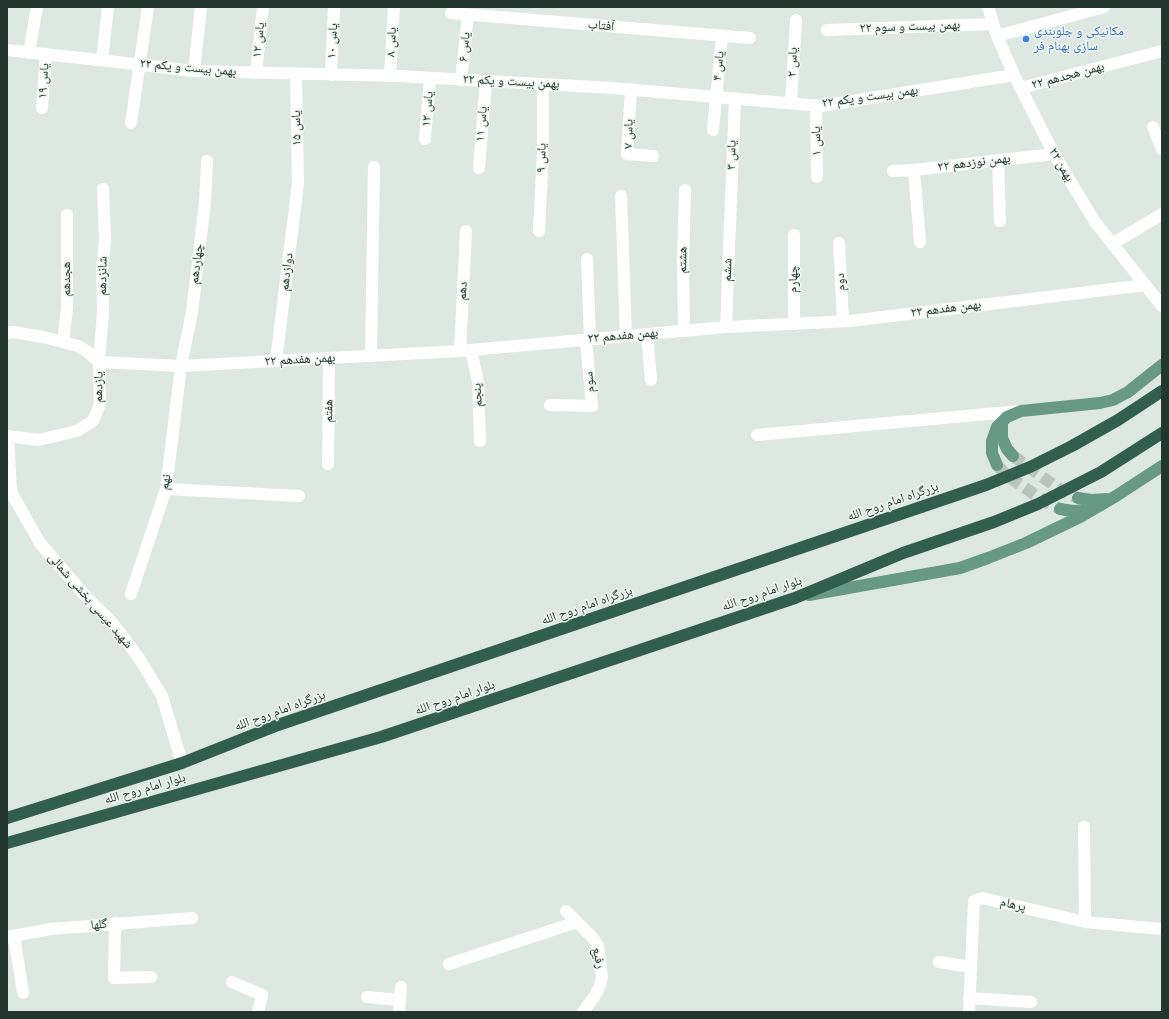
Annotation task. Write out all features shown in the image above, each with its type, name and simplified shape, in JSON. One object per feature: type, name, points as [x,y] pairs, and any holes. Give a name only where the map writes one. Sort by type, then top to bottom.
[{"type":"highway","name":"بزرگراه امام روح الله","points":[[7,818],[182,763],[278,725],[986,485],[1030,467],[1072,446],[1128,414],[1162,391]]},
{"type":"highway","name":"بلوار امام روح الله","points":[[7,843],[381,737],[795,598],[904,553],[989,523],[1043,501],[1101,472],[1162,433]]},
{"type":"main road","points":[[1148,376],[1157,366],[1162,356]]},
{"type":"main road","points":[[997,465],[992,453],[992,441],[996,430],[1002,421],[1012,414],[1023,410],[1108,402],[1125,394],[1162,365]]},
{"type":"main road","points":[[1002,421],[1002,438],[1005,447],[1012,456]]},
{"type":"main road","points":[[795,598],[960,568],[1026,543],[1064,525],[1116,496],[1162,466]]},
{"type":"main road","points":[[1078,498],[1096,500],[1116,496]]},
{"type":"main road","points":[[1060,509],[1078,511],[1096,508]]},
{"type":"street","points":[[29,53],[37,7]]},
{"type":"street","points":[[102,60],[108,7]]},
{"type":"street","points":[[131,123],[148,7]]},
{"type":"street","points":[[194,72],[201,7]]},
{"type":"street","name":"یاس ۱۲","points":[[256,73],[263,7]]},
{"type":"street","name":"یاس ۱۰","points":[[331,75],[334,7]]},
{"type":"street","name":"یاس ۸","points":[[390,76],[394,7]]},
{"type":"street","name":"۲۲ بهمن","points":[[988,7],[995,30],[1014,75],[1054,154],[1095,222],[1162,306]]},
{"type":"street","name":"۲۲ بهمن بیست و سوم","points":[[827,30],[995,30],[1104,7]]},
{"type":"street","name":"آفتاب","points":[[451,13],[750,38]]},
{"type":"street","name":"یاس ۶","points":[[461,80],[468,15]]},
{"type":"street","name":"یاس ۲","points":[[791,103],[796,20]]},
{"type":"street","name":"یاس ۴","points":[[713,130],[722,36]]},
{"type":"street","name":"۲۲ بهمن بیست و یکم","points":[[7,50],[139,64],[194,72],[390,76],[543,84],[631,89],[821,106],[1014,75]]},
{"type":"street","name":"۲۲ بهمن هجدهم","points":[[1021,88],[1162,51]]},
{"type":"street","name":"یاس ۱۹","points":[[42,108],[46,54]]},
{"type":"street","name":"یاس ۱۵","points":[[296,74],[298,183]]},
{"type":"street","name":"یاس ۱۳","points":[[425,139],[430,78]]},
{"type":"street","name":"یاس ۱۱","points":[[479,168],[486,81]]},
{"type":"street","name":"یاس ۹","points":[[539,231],[543,152],[543,84]]},
{"type":"street","name":"یاس ۷","points":[[631,89],[627,154],[653,156]]},
{"type":"street","name":"یاس ۳","points":[[730,212],[735,98]]},
{"type":"street","name":"یاس ۱","points":[[816,105],[817,177]]},
{"type":"street","points":[[1153,127],[1162,149]]},
{"type":"street","name":"۲۲ بهمن نوزدهم","points":[[893,171],[914,170],[1054,154]]},
{"type":"street","points":[[998,160],[1000,221]]},
{"type":"street","name":"چهاردهم","points":[[181,366],[192,312],[205,202],[207,161]]},
{"type":"street","points":[[371,356],[374,167]]},
{"type":"street","points":[[914,170],[920,242]]},
{"type":"street","name":"دوازدهم","points":[[276,361],[298,183]]},
{"type":"street","name":"شانزدهم","points":[[99,362],[103,312],[102,271],[105,239],[103,189]]},
{"type":"street","name":"هشتم","points":[[684,331],[683,263],[685,190]]},
{"type":"street","points":[[621,196],[626,336]]},
{"type":"street","name":"ششم","points":[[726,327],[730,212]]},
{"type":"street","points":[[1112,244],[1162,214]]},
{"type":"street","name":"هجدهم","points":[[63,342],[67,308],[67,215]]},
{"type":"street","name":"دهم","points":[[466,231],[466,351]]},
{"type":"street","name":"چهارم","points":[[794,235],[794,324]]},
{"type":"street","name":"دوم","points":[[839,243],[843,321]]},
{"type":"street","points":[[587,259],[588,340]]},
{"type":"street","name":"۲۲ بهمن هفدهم","points":[[99,362],[181,366],[466,351],[726,327],[843,321],[1146,285]]},
{"type":"street","name":"یازدهم","points":[[7,333],[13,332],[63,342],[78,346],[88,352],[99,362],[100,404],[93,421],[77,431],[38,440],[8,436]]},
{"type":"street","points":[[647,334],[651,380]]},
{"type":"street","name":"سوم","points":[[550,405],[592,406],[588,340]]},
{"type":"street","name":"پنجم","points":[[466,351],[478,382],[480,441]]},
{"type":"street","name":"هفتم","points":[[328,464],[329,358]]},
{"type":"street","name":"نهم","points":[[131,594],[166,489],[181,366]]},
{"type":"street","points":[[757,436],[1023,410]]},
{"type":"street","name":"شهید عیسی بخشی شمالی","points":[[8,436],[11,492],[40,543],[88,598],[110,620],[139,658],[162,696],[182,763]]},
{"type":"street","points":[[166,489],[299,496]]},
{"type":"street","points":[[1084,827],[1085,922]]},
{"type":"street","name":"پرهام","points":[[968,1012],[974,901],[982,898],[1085,922],[1162,929]]},
{"type":"street","name":"رفیع","points":[[566,912],[593,938],[598,946],[602,977],[596,994],[583,1012]]},
{"type":"street","name":"گلها","points":[[10,937],[51,929],[192,918]]},
{"type":"street","points":[[449,964],[577,922]]},
{"type":"street","points":[[115,923],[114,978],[151,977]]},
{"type":"street","points":[[10,937],[23,993]]},
{"type":"street","points":[[939,962],[971,967]]},
{"type":"street","points":[[232,982],[262,996],[258,1012]]},
{"type":"street","points":[[367,997],[399,1006],[401,987]]},
{"type":"street","points":[[969,998],[1031,1002]]},
{"type":"tunnel","points":[[1013,456],[1062,491],[1078,498]]},
{"type":"tunnel","points":[[997,465],[1005,474],[1044,501],[1060,509]]},
{"type":"place","name":"مکانیکی و جلوبندی سازی بهنام فر","points":[[1026,39]]}]
